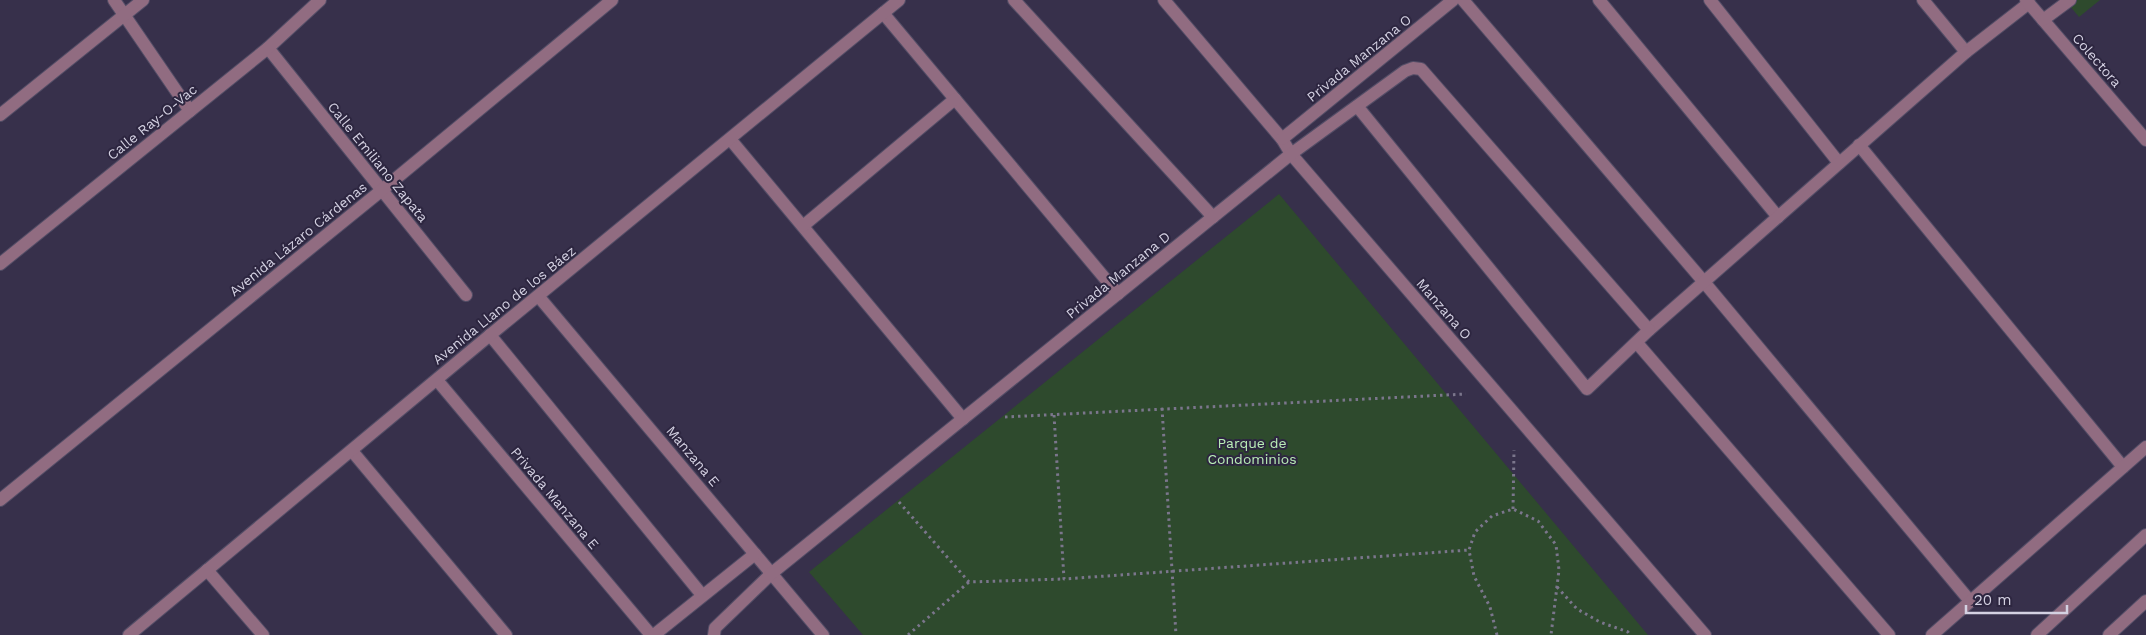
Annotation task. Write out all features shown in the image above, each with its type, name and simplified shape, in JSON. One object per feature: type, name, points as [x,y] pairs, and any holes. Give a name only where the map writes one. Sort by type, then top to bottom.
[{"type":"street","points":[[114,0],[190,111]]},
{"type":"street","points":[[0,115],[143,0]]},
{"type":"street","name":"Calle Ray-O-Vac","points":[[0,264],[268,48],[320,0]]},
{"type":"street","name":"Avenida Lázaro Cárdenas","points":[[0,500],[382,190],[612,0]]},
{"type":"street","name":"Avenida Llano de los Báez","points":[[129,635],[490,335],[539,297],[899,0]]},
{"type":"street","points":[[1014,0],[1213,217]]},
{"type":"street","name":"Manzana O","points":[[1164,0],[1282,139],[1292,154],[1705,635]]},
{"type":"street","name":"Privada Manzana O","points":[[1282,139],[1453,0]]},
{"type":"street","points":[[1463,0],[1704,282],[1970,601]]},
{"type":"street","points":[[1599,0],[1778,217]]},
{"type":"street","points":[[1710,0],[1839,163]]},
{"type":"street","points":[[1923,0],[1966,52]]},
{"type":"street","points":[[2044,20],[2070,0]]},
{"type":"street","points":[[1357,106],[1588,390],[1649,330],[1966,52],[2028,2]]},
{"type":"street","name":"Colectora","points":[[2028,2],[2146,140]]},
{"type":"street","points":[[884,13],[1118,294]]},
{"type":"street","name":"Calle Emiliano Zapata","points":[[268,48],[466,295]]},
{"type":"street","name":"Privada Manzana D","points":[[714,635],[715,628],[772,574],[1292,154],[1404,71],[1413,68],[1420,69],[1649,330]]},
{"type":"street","points":[[804,226],[956,99]]},
{"type":"street","points":[[730,139],[964,419]]},
{"type":"street","points":[[1860,145],[2123,467]]},
{"type":"street","name":"Manzana E","points":[[539,297],[823,635]]},
{"type":"street","points":[[490,335],[702,595]]},
{"type":"street","points":[[1636,343],[1889,635]]},
{"type":"street","name":"Privada Manzana E","points":[[437,380],[653,635]]},
{"type":"street","points":[[1932,635],[2146,447]]},
{"type":"street","points":[[352,451],[506,635]]},
{"type":"street","points":[[2037,635],[2146,536]]},
{"type":"street","points":[[653,635],[756,554]]},
{"type":"street","points":[[207,570],[263,635]]},
{"type":"street","points":[[2109,635],[2146,601]]},
{"type":"path","points":[[964,419],[1464,393],[1472,397]]},
{"type":"path","points":[[1162,408],[1176,635]]},
{"type":"path","points":[[1513,509],[1515,414]]},
{"type":"path","points":[[1054,415],[1064,578]]},
{"type":"path","points":[[884,484],[969,582]]},
{"type":"path","points":[[1497,635],[1490,607],[1474,576],[1469,550],[1476,532],[1492,516],[1513,509],[1538,521],[1556,545],[1559,570],[1551,635]]},
{"type":"path","points":[[908,635],[969,582],[1172,572],[1469,550]]},
{"type":"path","points":[[1557,586],[1577,609],[1600,622],[1628,632],[1630,635]]},
{"type":"green space","points":[[2065,0],[2100,0],[2079,17]]},
{"type":"green space","name":"Parque de Condominios","points":[[1279,194],[1648,635],[863,635],[809,572]]}]
